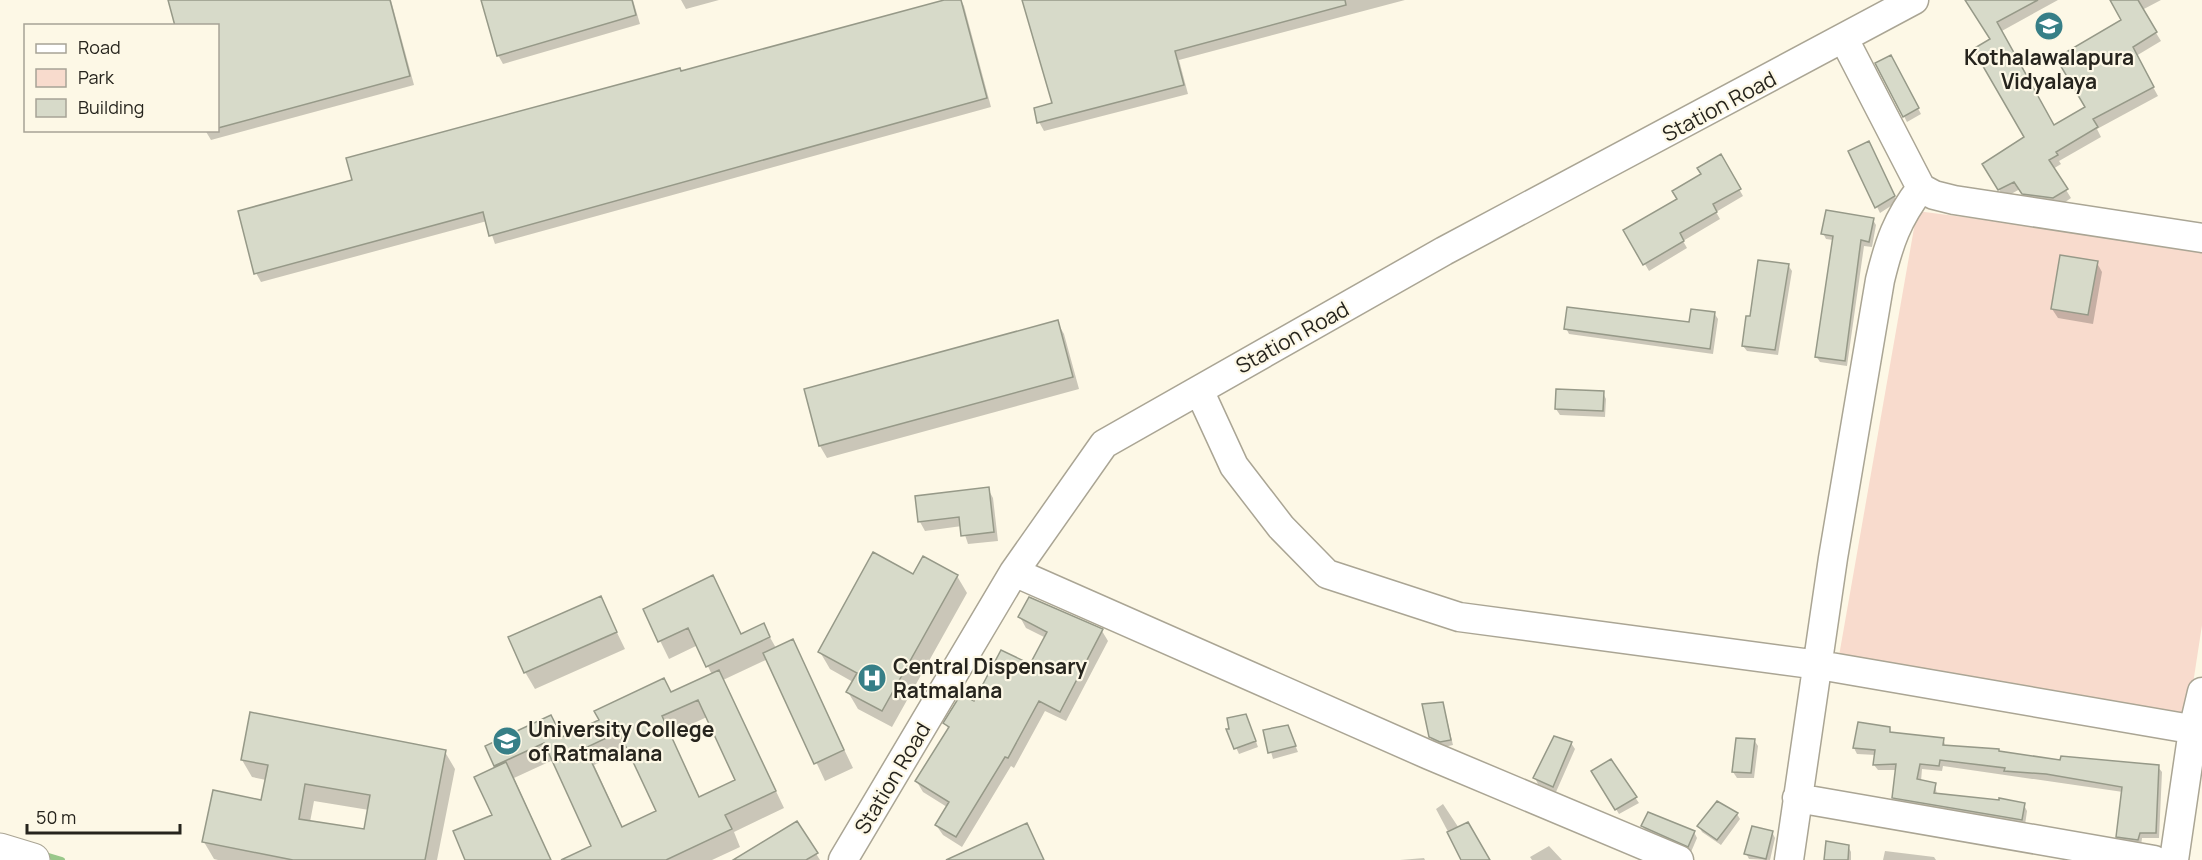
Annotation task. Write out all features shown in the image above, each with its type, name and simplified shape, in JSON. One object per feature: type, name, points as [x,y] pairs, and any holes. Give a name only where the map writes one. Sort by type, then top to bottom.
[{"type":"highway","points":[[0,850],[33,860]]},
{"type":"street","name":"Station Road","points":[[843,860],[1014,572],[1104,444],[1444,251],[1914,0]]},
{"type":"street","points":[[1844,39],[1921,188],[1934,195],[1976,204],[2202,238]]},
{"type":"street","points":[[1789,860],[1861,378],[1880,280],[1891,237],[1904,211],[1921,188]]},
{"type":"street","points":[[1199,390],[1234,466],[1281,526],[1327,574],[1459,617],[1819,665],[2198,730]]},
{"type":"street","points":[[1014,572],[1429,755],[1679,860]]},
{"type":"street","points":[[2174,860],[2198,730],[2202,692]]},
{"type":"street","points":[[1797,798],[2154,860]]},
{"type":"green space","points":[[1917,211],[2202,248],[2202,625],[2187,723],[1839,656]]},
{"type":"building","points":[[168,0],[390,0],[410,76],[219,128],[219,24],[174,24]]},
{"type":"building","points":[[481,0],[632,0],[636,15],[497,56]]},
{"type":"building","points":[[944,0],[961,0],[987,98],[489,236],[483,212],[254,274],[238,211],[352,180],[346,158]]},
{"type":"building","points":[[1022,0],[1345,0],[1346,5],[1175,51],[1184,85],[1037,123],[1034,108],[1052,103]]},
{"type":"building","points":[[1965,0],[2038,0],[1997,22],[2054,125],[2085,107],[2056,58],[2121,20],[2110,0],[2138,0],[2157,32],[2133,47],[2154,87],[2093,119],[2098,127],[2056,152],[2058,155],[2049,160],[2068,189],[2053,198],[2022,194],[2014,182],[1998,190],[1982,164],[2024,137],[1973,49],[1990,39]]},
{"type":"building","points":[[1891,55],[1919,108],[1903,117],[1875,63]]},
{"type":"building","points":[[1869,141],[1895,196],[1875,208],[1848,151]]},
{"type":"building","points":[[1721,154],[1741,189],[1713,204],[1717,212],[1680,233],[1684,241],[1643,265],[1623,230],[1677,199],[1672,191],[1701,174],[1697,168]]},
{"type":"building","points":[[1826,210],[1874,218],[1869,242],[1861,240],[1845,361],[1815,357],[1833,236],[1821,234]]},
{"type":"building","points":[[2060,255],[2098,261],[2088,315],[2051,309]]},
{"type":"building","points":[[1758,260],[1789,264],[1775,350],[1742,346],[1746,316],[1750,316]]},
{"type":"building","points":[[1567,307],[1689,322],[1691,309],[1715,312],[1710,349],[1564,329]]},
{"type":"building","points":[[1058,320],[1073,377],[819,446],[804,389]]},
{"type":"building","points":[[1556,389],[1604,391],[1603,411],[1555,409]]},
{"type":"building","points":[[989,487],[994,532],[961,536],[959,517],[918,522],[915,496]]},
{"type":"building","points":[[873,552],[913,574],[923,556],[958,575],[882,711],[846,692],[857,673],[818,652]]},
{"type":"building","points":[[713,575],[741,634],[764,623],[770,637],[706,667],[688,628],[658,642],[643,609]]},
{"type":"building","points":[[601,596],[617,632],[524,673],[508,637]]},
{"type":"building","points":[[1029,597],[1103,629],[1060,712],[1039,701],[1008,758],[1005,757],[956,837],[935,825],[949,802],[915,781],[949,727],[943,723],[961,694],[974,701],[1001,650],[1030,664],[1047,632],[1018,617]]},
{"type":"building","points":[[793,639],[844,750],[814,764],[763,653]]},
{"type":"building","points":[[719,670],[776,791],[725,815],[732,829],[666,860],[561,860],[591,846],[544,743],[494,766],[485,746],[551,715],[562,737],[599,720],[594,711],[664,678],[671,692]],"holes":[[[698,700],[735,780],[699,797],[662,716]],[[619,732],[656,811],[622,827],[585,748]]]},
{"type":"building","points":[[1443,702],[1451,740],[1440,742],[1429,737],[1422,704]]},
{"type":"building","points":[[250,712],[446,750],[425,860],[293,860],[202,842],[213,790],[261,800],[268,765],[241,760]],"holes":[[[305,784],[370,795],[364,829],[299,819]]]},
{"type":"building","points":[[1246,714],[1256,741],[1234,749],[1226,729],[1229,729],[1227,718]]},
{"type":"building","points":[[1858,722],[1890,727],[1890,732],[1944,738],[1943,745],[1999,749],[1999,751],[2060,760],[2061,756],[2159,765],[2156,833],[2140,833],[2138,840],[2116,837],[2122,787],[2046,774],[2004,771],[2005,768],[1940,760],[1939,766],[1920,764],[1917,779],[1936,783],[1934,793],[1999,800],[1999,798],[2025,803],[2022,820],[1892,798],[1896,764],[1873,765],[1875,750],[1853,748]]},
{"type":"building","points":[[1288,725],[1296,746],[1268,753],[1263,730]]},
{"type":"building","points":[[1554,736],[1572,742],[1553,787],[1533,778]]},
{"type":"building","points":[[1736,738],[1755,739],[1751,773],[1732,772]]},
{"type":"building","points":[[1611,759],[1637,797],[1615,810],[1591,771]]},
{"type":"building","points":[[506,762],[551,860],[465,860],[453,831],[492,815],[474,777]]},
{"type":"building","points":[[1717,801],[1738,813],[1717,840],[1697,826]]},
{"type":"building","points":[[1648,812],[1695,831],[1688,847],[1641,826]]},
{"type":"building","points":[[797,821],[818,853],[806,860],[733,860]]},
{"type":"building","points":[[1468,822],[1490,860],[1461,860],[1447,832]]},
{"type":"building","points":[[1027,823],[1044,860],[946,860]]},
{"type":"building","points":[[1752,826],[1773,831],[1766,859],[1744,854]]},
{"type":"building","points":[[1826,841],[1849,845],[1848,860],[1824,860]]},
{"type":"waterway","points":[[42,854],[62,860]]},
{"type":"place","name":"Kothalawalapura Vidyalaya","points":[[2049,26]]},
{"type":"place","name":"Central Dispensary Ratmalana","points":[[872,678]]},
{"type":"place","name":"University College of Ratmalana","points":[[507,741]]}]
